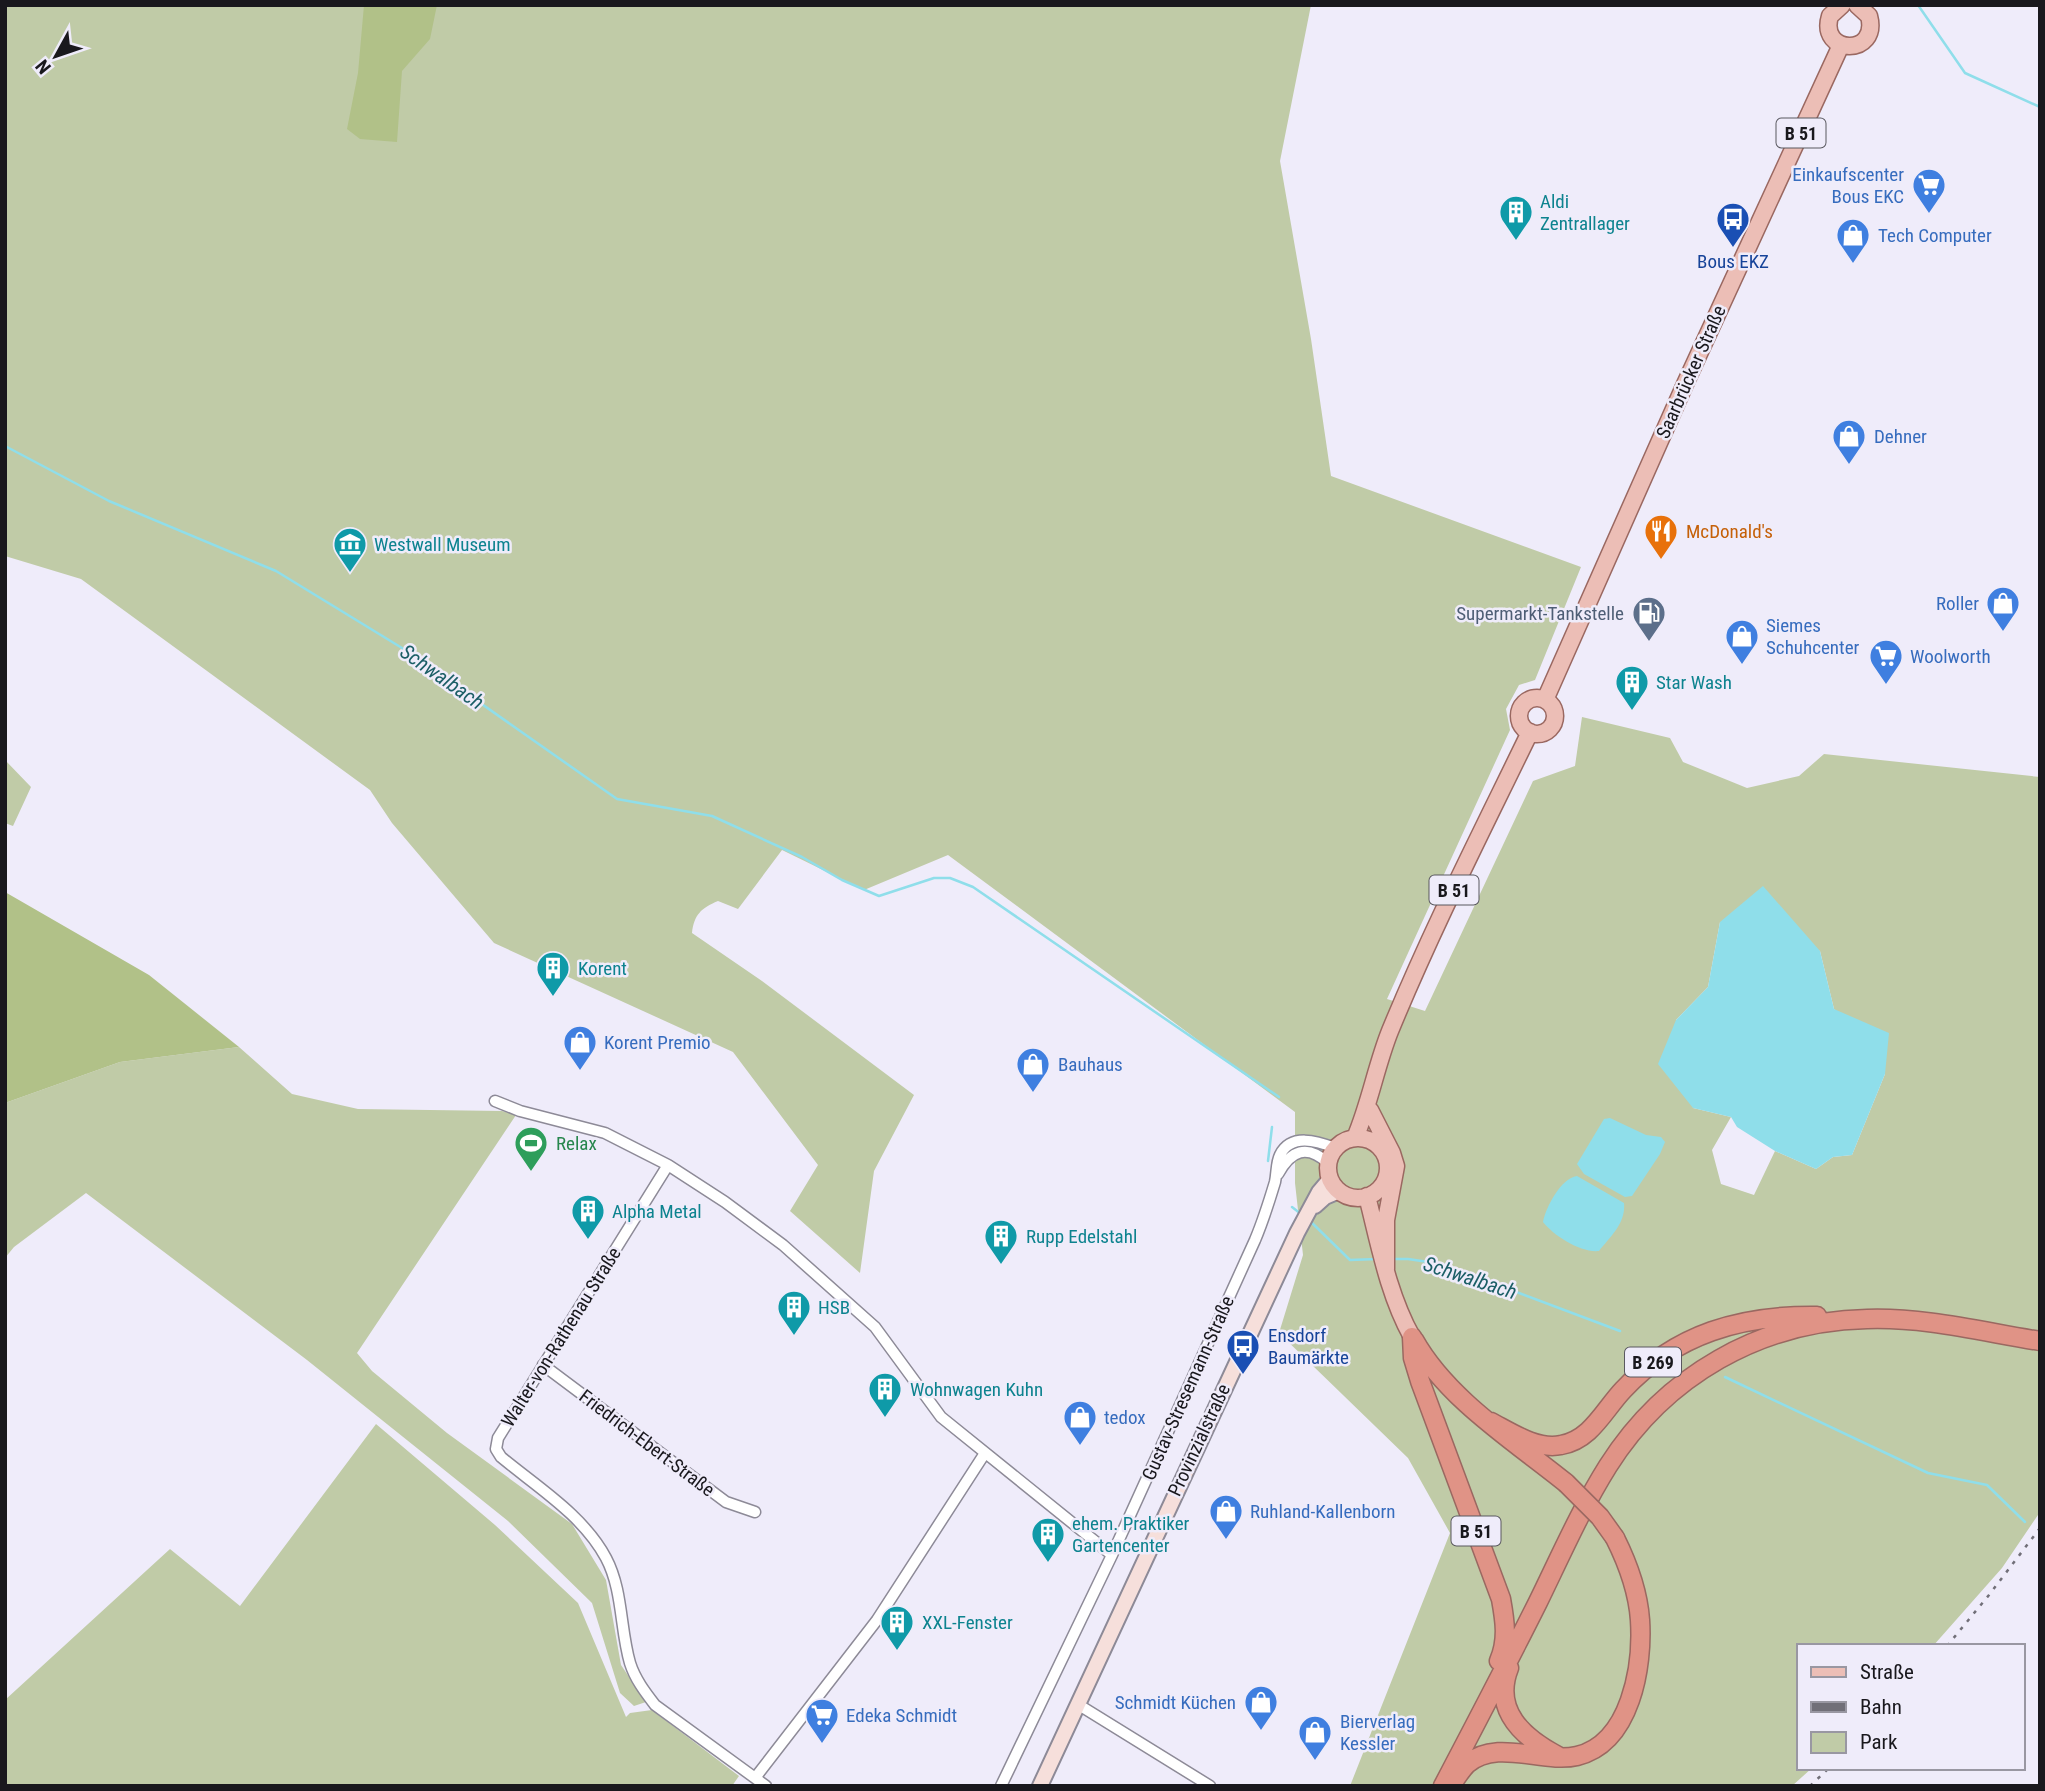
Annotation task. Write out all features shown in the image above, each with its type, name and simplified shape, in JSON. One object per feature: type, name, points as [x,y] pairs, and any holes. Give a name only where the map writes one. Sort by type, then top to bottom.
[{"type":"highway","name":"B 269","points":[[1491,1422],[1526,1440],[1543,1445],[1559,1446],[1574,1441],[1588,1431],[1636,1377],[1670,1350],[1691,1339],[1735,1323],[1762,1318],[1794,1316],[1844,1320],[1903,1320],[2040,1341]]},
{"type":"highway","name":"B 269","points":[[1521,1635],[1595,1488],[1623,1445],[1650,1412],[1692,1375],[1752,1342],[1792,1329],[1844,1320]]},
{"type":"highway","name":"B 51","points":[[1412,1336],[1443,1381],[1464,1402],[1566,1483],[1600,1517],[1625,1558],[1635,1588],[1640,1619],[1636,1673],[1622,1717],[1611,1734],[1594,1751],[1575,1756],[1538,1758],[1506,1752],[1487,1755],[1469,1763],[1450,1786]]},
{"type":"highway","name":"B 51","points":[[1412,1336],[1413,1358],[1420,1381],[1501,1598],[1506,1622],[1504,1650],[1474,1726]]},
{"type":"highway","name":"B 51","points":[[1443,1786],[1521,1635]]},
{"type":"highway","points":[[1521,1635],[1506,1675],[1507,1700],[1513,1721],[1526,1737],[1561,1757]]},
{"type":"main road","points":[[1834,7],[1828,29],[1835,41],[1841,45],[1853,46],[1864,41],[1870,30],[1869,16],[1859,6]]},
{"type":"main road","name":"Saarbrücker Straße","points":[[1545,700],[1686,382],[1841,45]]},
{"type":"main road","points":[[1528,700],[1545,700],[1554,711],[1554,722],[1544,732],[1530,732],[1522,724],[1521,708],[1528,700]]},
{"type":"main road","name":"B 51","points":[[1355,1138],[1369,1106],[1379,1060],[1410,986],[1530,732]]},
{"type":"main road","name":"B 51","points":[[1369,1106],[1372,1141],[1385,1156],[1387,1175],[1383,1184],[1367,1196],[1398,1307],[1412,1336]]},
{"type":"main road","name":"B 51","points":[[1369,1106],[1396,1166],[1383,1246]]},
{"type":"main road","points":[[1367,1196],[1348,1196],[1332,1178],[1335,1147],[1355,1138],[1372,1141]]},
{"type":"main road","name":"Provinzialstraße","points":[[1040,1786],[1297,1233],[1308,1211],[1332,1178]]},
{"type":"street","points":[[495,1101],[520,1111],[605,1133],[668,1165],[725,1202],[783,1245],[875,1326],[924,1398],[941,1417],[1112,1555]]},
{"type":"street","name":"Gustav-Stresemann-Straße","points":[[1001,1786],[1112,1555],[1255,1240],[1281,1153],[1292,1143],[1311,1140],[1335,1147]]},
{"type":"street","name":"Gustav-Stresemann-Straße","points":[[1276,1177],[1283,1164],[1298,1153],[1312,1151],[1332,1178]]},
{"type":"street","name":"Walter-von-Rathenau Straße","points":[[668,1165],[498,1438],[496,1448],[501,1457],[580,1523],[607,1560],[630,1662],[636,1677],[655,1705],[766,1786]]},
{"type":"street","name":"Friedrich-Ebert-Straße","points":[[543,1366],[726,1502],[755,1511]]},
{"type":"street","points":[[755,1778],[877,1620],[985,1453]]},
{"type":"street","points":[[1079,1705],[1210,1786]]},
{"type":"green space","points":[[5,5],[1311,5],[1280,161],[1311,339],[1331,476],[1581,567],[1535,680],[1519,685],[1506,709],[1510,730],[1387,999],[1425,1011],[1533,781],[1575,766],[1582,717],[1670,738],[1683,762],[1747,788],[1799,776],[1824,754],[2040,777],[2040,1512],[2002,1568],[1935,1644],[1797,1644],[1797,1770],[1810,1770],[1792,1786],[1350,1786],[1450,1533],[1408,1458],[1279,1333],[1303,1255],[1295,1183],[1295,1112],[948,855],[864,890],[782,850],[738,909],[718,901],[712,904],[703,909],[697,917],[692,933],[762,981],[914,1095],[874,1171],[860,1273],[790,1211],[818,1165],[733,1052],[494,943],[392,823],[370,790],[81,579],[5,556]],"holes":[[[1720,922],[1820,951],[1834,1009],[1885,1074],[1852,1155],[1833,1157],[1816,1169],[1775,1151],[1754,1195],[1721,1184],[1712,1150],[1731,1117],[1693,1108],[1676,1020],[1708,987]]]},
{"type":"green space","points":[[364,5],[437,5],[430,39],[402,71],[397,142],[360,139],[347,129],[358,73]]},
{"type":"green space","points":[[5,760],[31,787],[13,826],[5,823]]},
{"type":"green space","points":[[5,892],[149,975],[239,1047],[120,1062],[5,1103]]},
{"type":"green space","points":[[239,1047],[292,1094],[358,1109],[502,1111],[516,1115],[357,1353],[372,1371],[447,1433],[572,1524],[606,1580],[621,1665],[646,1702],[634,1706],[620,1693],[592,1603],[508,1521],[307,1360],[86,1193],[14,1247],[5,1258],[5,1103],[120,1062]]},
{"type":"green space","points":[[376,1424],[495,1525],[578,1603],[626,1717],[630,1713],[652,1710],[739,1776],[732,1786],[5,1786],[5,1700],[170,1549],[240,1606]]},
{"type":"water","points":[[1763,886],[1820,951],[1834,1009],[1889,1033],[1885,1074],[1852,1155],[1833,1157],[1816,1169],[1775,1151],[1737,1127],[1731,1117],[1693,1108],[1658,1064],[1676,1020],[1708,987],[1720,922]]},
{"type":"water","points":[[1610,1118],[1646,1135],[1661,1137],[1665,1142],[1632,1196],[1625,1197],[1584,1174],[1577,1164],[1604,1119]]},
{"type":"water","points":[[1577,1176],[1624,1203],[1620,1223],[1599,1251],[1568,1243],[1543,1222],[1560,1187]]},
{"type":"waterway","points":[[1918,5],[1965,73],[2040,107]]},
{"type":"waterway","name":"Schwalbach","points":[[5,446],[109,501],[276,571],[402,648],[617,799],[712,816],[879,896],[934,878],[950,878],[973,887],[1279,1097]]},
{"type":"waterway","points":[[1268,1161],[1272,1127]]},
{"type":"waterway","name":"Schwalbach","points":[[1292,1207],[1301,1214]]},
{"type":"waterway","name":"Schwalbach","points":[[1309,1220],[1350,1260],[1377,1259]]},
{"type":"waterway","name":"Schwalbach","points":[[1391,1259],[1442,1264],[1620,1331]]},
{"type":"waterway","name":"Schwalbach","points":[[1725,1377],[1928,1473],[1987,1485],[2025,1522]]},
{"type":"railway","points":[[1949,1644],[2040,1528]]},
{"type":"railway","points":[[1810,1786],[1827,1770]]},
{"type":"place","name":"Einkaufscenter Bous EKC","points":[[1929,215]]},
{"type":"place","name":"Aldi Zentrallager","points":[[1516,242]]},
{"type":"place","name":"Bous EKZ","points":[[1733,249]]},
{"type":"place","name":"Tech Computer","points":[[1853,265]]},
{"type":"place","name":"Dehner","points":[[1849,466]]},
{"type":"place","name":"McDonald's","points":[[1661,561]]},
{"type":"place","name":"Westwall Museum","points":[[350,574]]},
{"type":"place","name":"Roller","points":[[2003,633]]},
{"type":"place","name":"Supermarkt-Tankstelle","points":[[1649,643]]},
{"type":"place","name":"Siemes Schuhcenter","points":[[1742,666]]},
{"type":"place","name":"Woolworth","points":[[1886,686]]},
{"type":"place","name":"Star Wash","points":[[1632,712]]},
{"type":"place","name":"Korent","points":[[553,998]]},
{"type":"place","name":"Korent Premio","points":[[580,1072]]},
{"type":"place","name":"Bauhaus","points":[[1033,1094]]},
{"type":"place","name":"Relax","points":[[531,1173]]},
{"type":"place","name":"Alpha Metal","points":[[588,1241]]},
{"type":"place","name":"Rupp Edelstahl","points":[[1001,1266]]},
{"type":"place","name":"HSB","points":[[794,1337]]},
{"type":"place","name":"Ensdorf Baumärkte","points":[[1243,1376]]},
{"type":"place","name":"Wohnwagen Kuhn","points":[[885,1419]]},
{"type":"place","name":"tedox","points":[[1080,1447]]},
{"type":"place","name":"Ruhland-Kallenborn","points":[[1226,1541]]},
{"type":"place","name":"ehem. Praktiker Gartencenter","points":[[1048,1564]]},
{"type":"place","name":"XXL-Fenster","points":[[897,1652]]},
{"type":"place","name":"Schmidt Küchen","points":[[1261,1732]]},
{"type":"place","name":"Edeka Schmidt","points":[[822,1745]]},
{"type":"place","name":"Bierverlag Kessler","points":[[1315,1762]]}]
